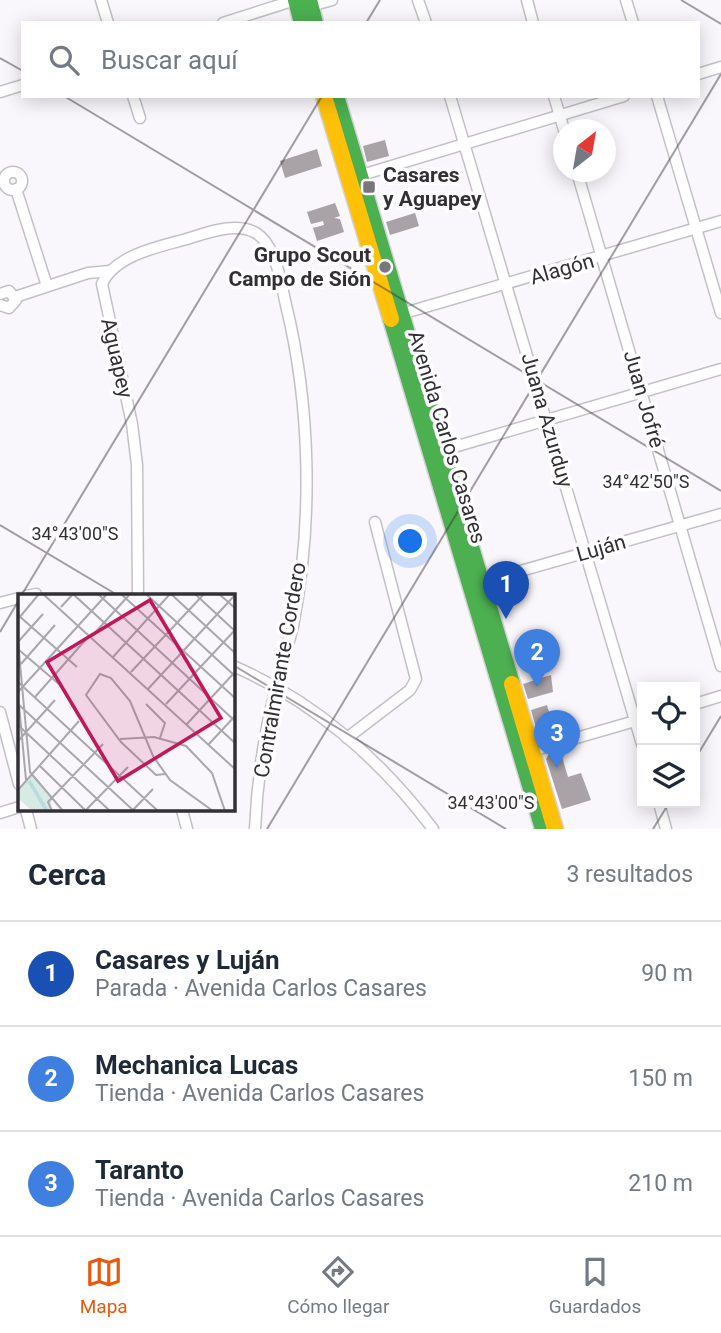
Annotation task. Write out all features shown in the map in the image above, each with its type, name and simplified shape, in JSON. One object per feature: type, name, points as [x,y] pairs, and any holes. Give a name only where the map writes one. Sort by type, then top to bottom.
[{"type":"main road","points":[[302,2],[302,21]]},
{"type":"main road","points":[[302,2],[314,21]]},
{"type":"main road","name":"Avenida Carlos Casares","points":[[325,98],[401,314],[435,452],[481,582],[543,829]]},
{"type":"main road","name":"Avenida Carlos Casares","points":[[336,98],[353,177],[435,452],[526,753],[555,829]]},
{"type":"street","points":[[101,0],[107,21]]},
{"type":"street","points":[[231,21],[302,2],[332,0]]},
{"type":"street","points":[[418,0],[425,21]]},
{"type":"street","points":[[527,0],[532,21]]},
{"type":"street","points":[[626,0],[632,21]]},
{"type":"street","points":[[700,73],[721,67]]},
{"type":"street","points":[[0,92],[21,86]]},
{"type":"street","points":[[133,98],[139,118]]},
{"type":"street","name":"Juana Azurduy","points":[[451,98],[637,714]]},
{"type":"street","points":[[554,98],[560,119]]},
{"type":"street","points":[[353,177],[618,98]]},
{"type":"street","points":[[657,98],[721,313]]},
{"type":"street","name":"Juan Jofré","points":[[580,182],[721,666]]},
{"type":"street","points":[[16,189],[47,286]]},
{"type":"street","name":"Alagón","points":[[401,314],[721,221]]},
{"type":"street","name":"Contralmirante Cordero","points":[[110,271],[150,250],[177,241],[224,230],[250,230],[264,240],[281,283],[292,329],[302,398],[304,499],[298,590],[292,628],[262,752],[255,829]]},
{"type":"street","points":[[15,297],[88,273],[110,271]]},
{"type":"street","name":"Aguapey","points":[[110,271],[102,290],[122,374],[137,465],[138,594]]},
{"type":"street","points":[[0,294],[9,291],[15,297]]},
{"type":"street","points":[[0,305],[12,307],[15,297]]},
{"type":"street","points":[[435,452],[721,369]]},
{"type":"street","name":"Luján","points":[[481,582],[721,514]]},
{"type":"street","points":[[347,738],[410,690],[416,679],[375,522]]},
{"type":"street","points":[[0,603],[18,598]]},
{"type":"street","points":[[234,666],[276,687],[347,738],[383,770],[433,829]]},
{"type":"street","points":[[700,702],[721,696]]},
{"type":"street","points":[[0,712],[18,780]]},
{"type":"street","points":[[526,753],[637,721]]},
{"type":"street","points":[[0,813],[18,807]]},
{"type":"street","points":[[660,808],[666,829]]},
{"type":"street","points":[[26,811],[32,829]]},
{"type":"street","points":[[182,811],[187,829]]},
{"type":"building","points":[[385,140],[389,156],[367,162],[363,146]]},
{"type":"building","points":[[317,149],[322,166],[285,178],[280,161]]},
{"type":"building","points":[[335,203],[340,216],[334,218],[340,219],[344,232],[317,241],[313,228],[324,225],[323,221],[311,224],[307,212]]},
{"type":"building","points":[[415,213],[419,226],[390,235],[386,222]]},
{"type":"building","points":[[551,675],[553,692],[528,699],[523,684]]},
{"type":"building","points":[[547,705],[555,733],[544,737],[537,732],[531,710]]},
{"type":"building","points":[[560,750],[568,777],[581,773],[591,800],[562,809],[546,759],[549,754]]},
{"type":"traffic: fast","points":[[296,0],[301,21]]},
{"type":"traffic: fast","points":[[309,0],[314,21]]},
{"type":"traffic: fast","points":[[337,98],[512,684]]},
{"type":"traffic: fast","points":[[391,319],[543,829]]},
{"type":"traffic: slow","points":[[325,98],[391,319]]},
{"type":"traffic: slow","points":[[512,684],[555,829]]},
{"type":"place","name":"Casares y Aguapey","points":[[369,187]]},
{"type":"place","name":"Grupo Scout Campo de Sión","points":[[385,267]]},
{"type":"place","name":"Casares y Luján","points":[[506,619]]},
{"type":"place","name":"Mechanica Lucas","points":[[537,687]]},
{"type":"place","name":"Taranto","points":[[557,768]]}]
